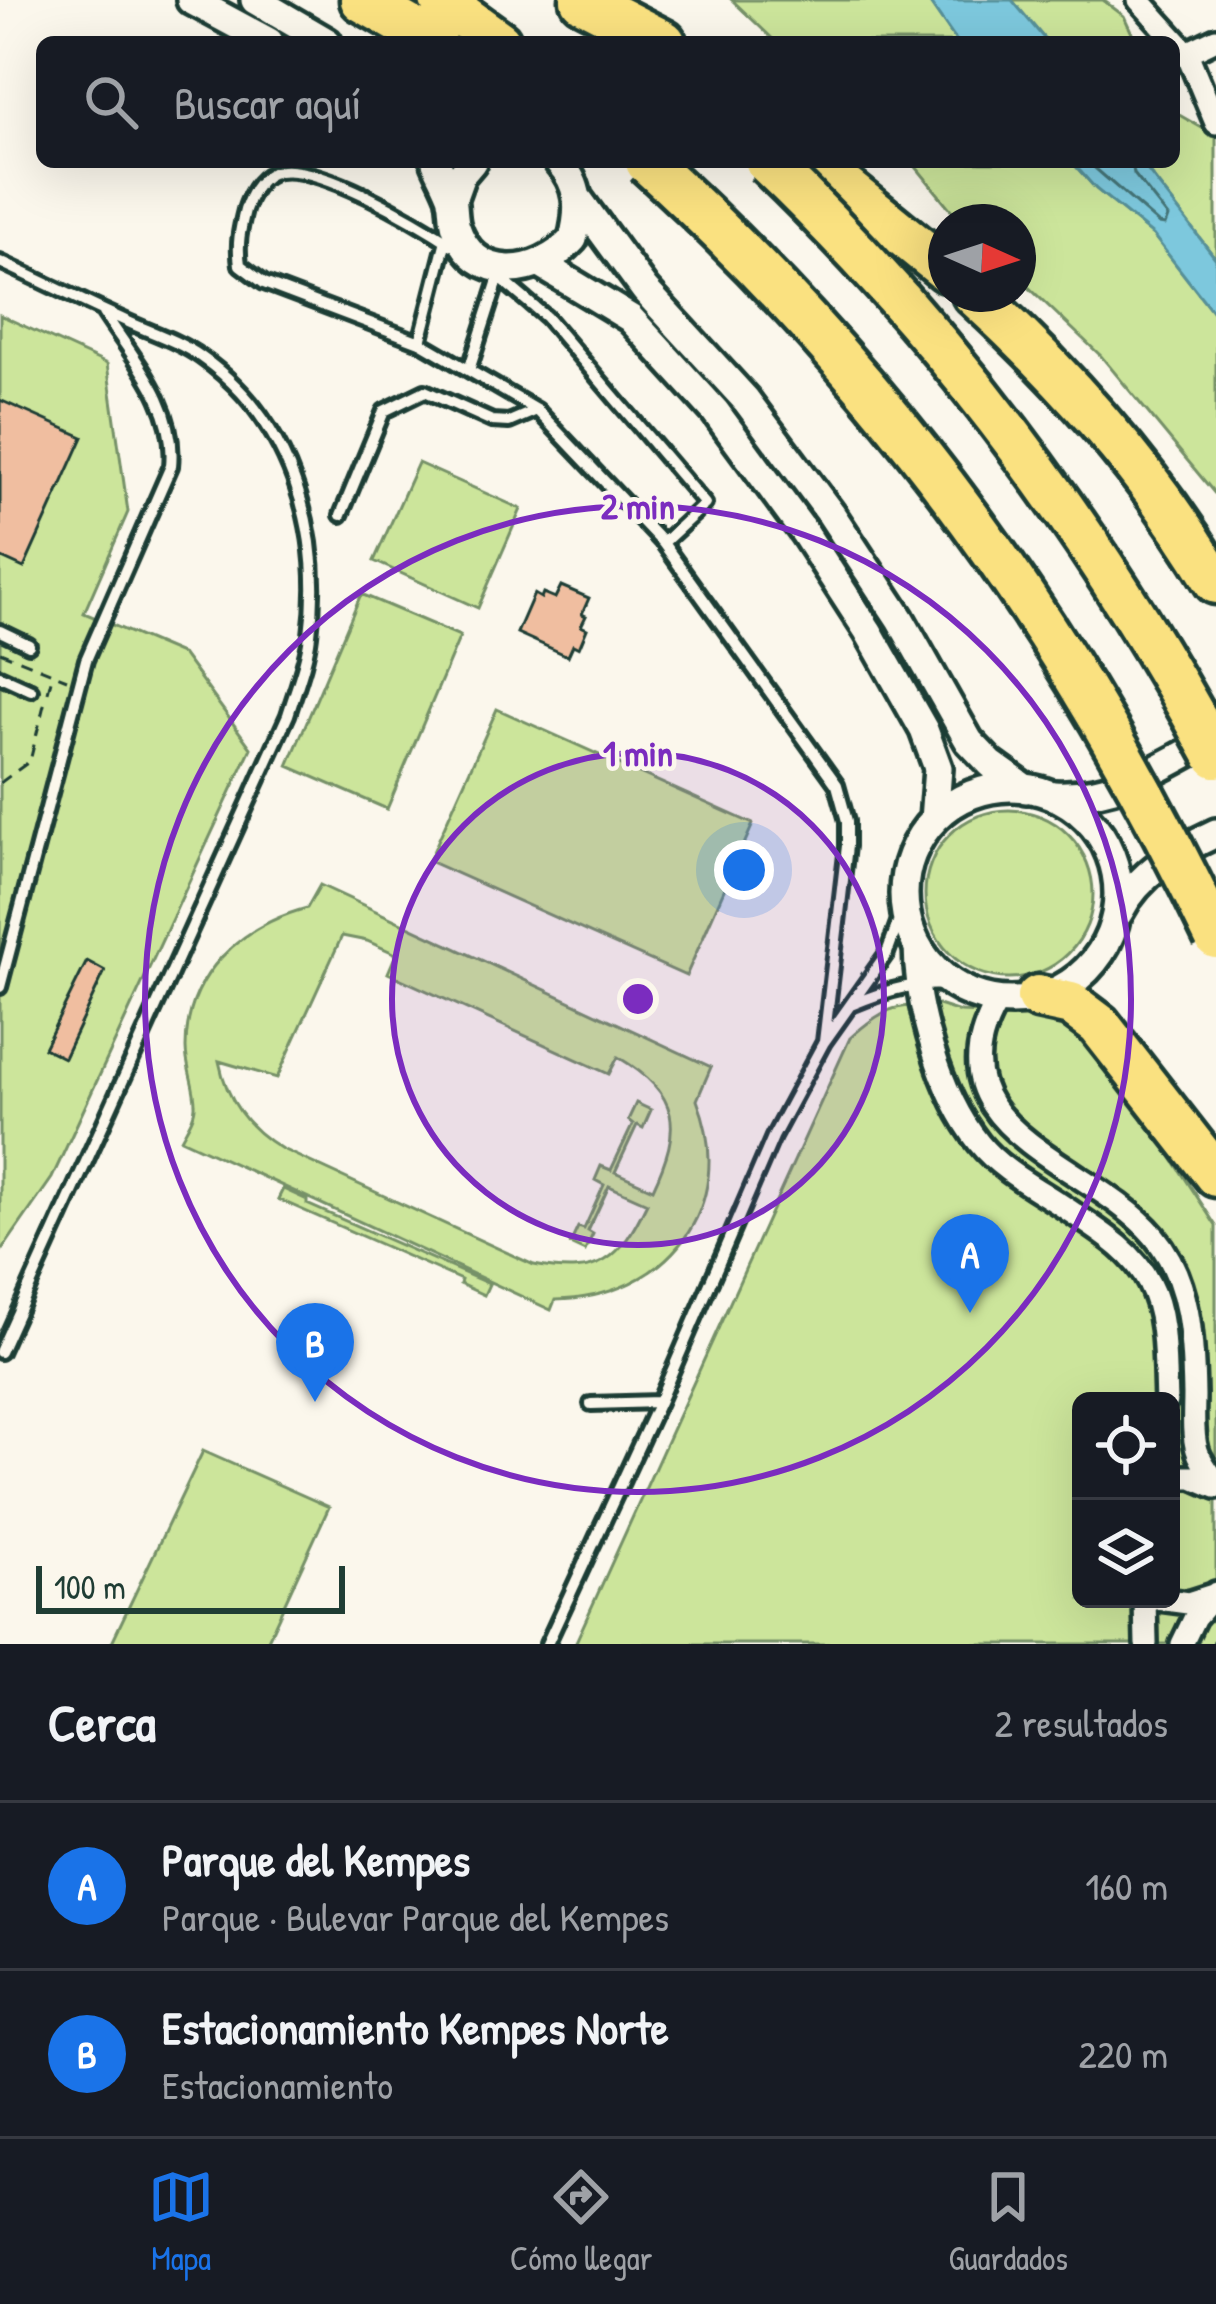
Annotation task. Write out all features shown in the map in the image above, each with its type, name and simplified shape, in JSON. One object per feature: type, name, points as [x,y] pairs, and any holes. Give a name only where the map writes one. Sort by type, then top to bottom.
[{"type":"highway","points":[[362,0],[425,36]]},
{"type":"highway","points":[[441,0],[492,36]]},
{"type":"highway","points":[[579,0],[622,36]]},
{"type":"highway","points":[[579,0],[652,36]]},
{"type":"highway","points":[[629,168],[707,217]]},
{"type":"highway","points":[[654,168],[857,373],[995,552],[1044,622],[1114,740],[1216,938]]},
{"type":"highway","points":[[773,168],[871,267],[989,406],[1116,586],[1216,756]]},
{"type":"highway","points":[[820,168],[928,255]]},
{"type":"highway","points":[[992,312],[1093,412],[1174,517],[1216,582]]},
{"type":"highway","points":[[1018,998],[1071,1004],[1100,1025],[1216,1175]]},
{"type":"street","points":[[191,0],[258,36]]},
{"type":"street","points":[[255,0],[317,36]]},
{"type":"street","points":[[1139,0],[1172,36]]},
{"type":"street","points":[[1187,53],[1216,39]]},
{"type":"street","points":[[1180,45],[1216,122]]},
{"type":"street","points":[[439,168],[452,200],[455,227],[469,250],[490,265],[516,271],[542,265],[573,238],[579,200]]},
{"type":"street","points":[[452,200],[466,168]]},
{"type":"street","points":[[565,168],[579,200],[645,290],[746,400],[831,514],[900,620],[969,741],[1034,792],[1077,809],[1091,822],[1108,848],[1118,880],[1114,921]]},
{"type":"street","points":[[542,265],[629,318],[715,412],[804,532],[924,730],[938,768],[934,820]]},
{"type":"street","points":[[1216,737],[1154,772],[1103,792],[989,789],[951,805],[934,820],[908,863],[903,909],[927,962],[957,986],[1018,998],[1057,990],[1085,971],[1127,897],[1150,872],[1216,832]]},
{"type":"street","points":[[915,944],[915,983],[958,1111],[980,1145],[1137,1264],[1149,1282],[1159,1315],[1165,1392]]},
{"type":"street","points":[[1018,998],[982,1027],[977,1054],[981,1081],[1014,1133],[1130,1214],[1166,1253],[1185,1298],[1192,1337],[1197,1452],[1216,1484]]},
{"type":"street","points":[[1180,1477],[1216,1484]]},
{"type":"street","points":[[1180,1603],[1215,1594]]},
{"type":"street","points":[[1182,1644],[1190,1624],[1215,1594]]},
{"type":"street","points":[[1145,1608],[1146,1644]]},
{"type":"lane","points":[[663,543],[705,504],[546,317],[500,277],[418,222],[341,185],[298,171],[273,173],[248,200],[237,242],[240,265],[251,276],[420,342],[537,410],[663,543],[836,785],[847,821],[847,846],[824,1042]]},
{"type":"lane","points":[[420,342],[446,241]]},
{"type":"lane","points":[[0,262],[196,352],[256,409],[298,488],[312,548],[314,604],[307,657],[279,735],[0,1352]]},
{"type":"lane","points":[[469,370],[500,277]]},
{"type":"lane","points":[[0,987],[95,638],[166,484],[173,448],[164,408],[103,310]]},
{"type":"lane","points":[[340,515],[384,411],[425,391],[492,421],[509,422],[537,410]]},
{"type":"lane","points":[[0,632],[29,645]]},
{"type":"lane","points":[[0,676],[31,690]]},
{"type":"lane","points":[[547,1644],[773,1137],[824,1042],[887,953],[903,909]]},
{"type":"lane","points":[[848,1006],[896,986],[957,986]]},
{"type":"lane","points":[[591,1404],[658,1402]]},
{"type":"path","points":[[0,652],[52,676],[81,682]]},
{"type":"path","points":[[0,783],[30,761],[52,676]]},
{"type":"path","points":[[1213,1644],[1216,1635]]},
{"type":"green space","points":[[732,0],[928,0],[953,36],[770,36]]},
{"type":"green space","points":[[1012,0],[1103,0],[1124,16],[1133,36],[1042,36]]},
{"type":"green space","points":[[1180,115],[1216,136],[1216,259],[1146,168],[1180,168]]},
{"type":"green space","points":[[917,168],[1077,168],[1153,235],[1216,316],[1216,495],[1101,356],[1036,294],[1036,204],[946,204]]},
{"type":"green space","points":[[0,315],[107,364],[128,512],[84,613],[183,655],[251,748],[52,1178],[0,1253]]},
{"type":"green space","points":[[418,463],[521,509],[478,608],[374,561]]},
{"type":"green space","points":[[361,594],[460,636],[387,809],[288,766]]},
{"type":"green space","points":[[497,709],[753,824],[686,976],[429,861]]},
{"type":"green space","points":[[1009,810],[1041,816],[1068,835],[1087,862],[1093,894],[1087,926],[1068,953],[1041,972],[1009,978],[977,972],[950,953],[931,926],[925,894],[931,862],[950,835],[977,816]]},
{"type":"green space","points":[[320,885],[711,1067],[697,1100],[708,1140],[708,1177],[700,1210],[683,1240],[660,1264],[630,1283],[595,1295],[555,1300],[551,1310],[181,1139],[195,1108],[186,1055],[188,1022],[207,976],[239,941],[307,908]],"holes":[[[342,936],[396,954],[388,973],[609,1074],[618,1057],[654,1085],[670,1114],[671,1130],[653,1189],[615,1172],[637,1125],[643,1128],[651,1110],[636,1103],[628,1120],[633,1124],[611,1170],[601,1166],[595,1180],[604,1185],[584,1229],[578,1227],[570,1244],[585,1251],[593,1234],[588,1231],[609,1186],[647,1203],[617,1251],[592,1266],[576,1269],[534,1265],[282,1149],[240,1112],[219,1061],[277,1078]]]},
{"type":"green space","points":[[938,1005],[960,1012],[1061,1017],[1159,1138],[1216,1226],[1216,1644],[575,1644],[850,1038],[872,1020],[900,1007]]},
{"type":"green space","points":[[283,1189],[489,1284],[484,1295],[460,1284],[461,1280],[278,1199]]},
{"type":"green space","points":[[203,1451],[329,1507],[266,1644],[111,1644]]},
{"type":"water","points":[[928,0],[1012,0],[1042,36],[953,36]]},
{"type":"water","points":[[1077,168],[1146,168],[1216,259],[1216,316],[1153,235]]},
{"type":"building","points":[[0,400],[83,437],[24,568],[0,557]]},
{"type":"building","points":[[561,586],[589,598],[581,626],[587,629],[579,648],[573,645],[568,656],[517,633],[534,594],[555,598]]},
{"type":"building","points":[[87,961],[105,971],[64,1058],[44,1048]]},
{"type":"place","name":"Parque del Kempes","points":[[970,1313]]},
{"type":"place","name":"Estacionamiento Kempes Norte","points":[[315,1402]]}]
